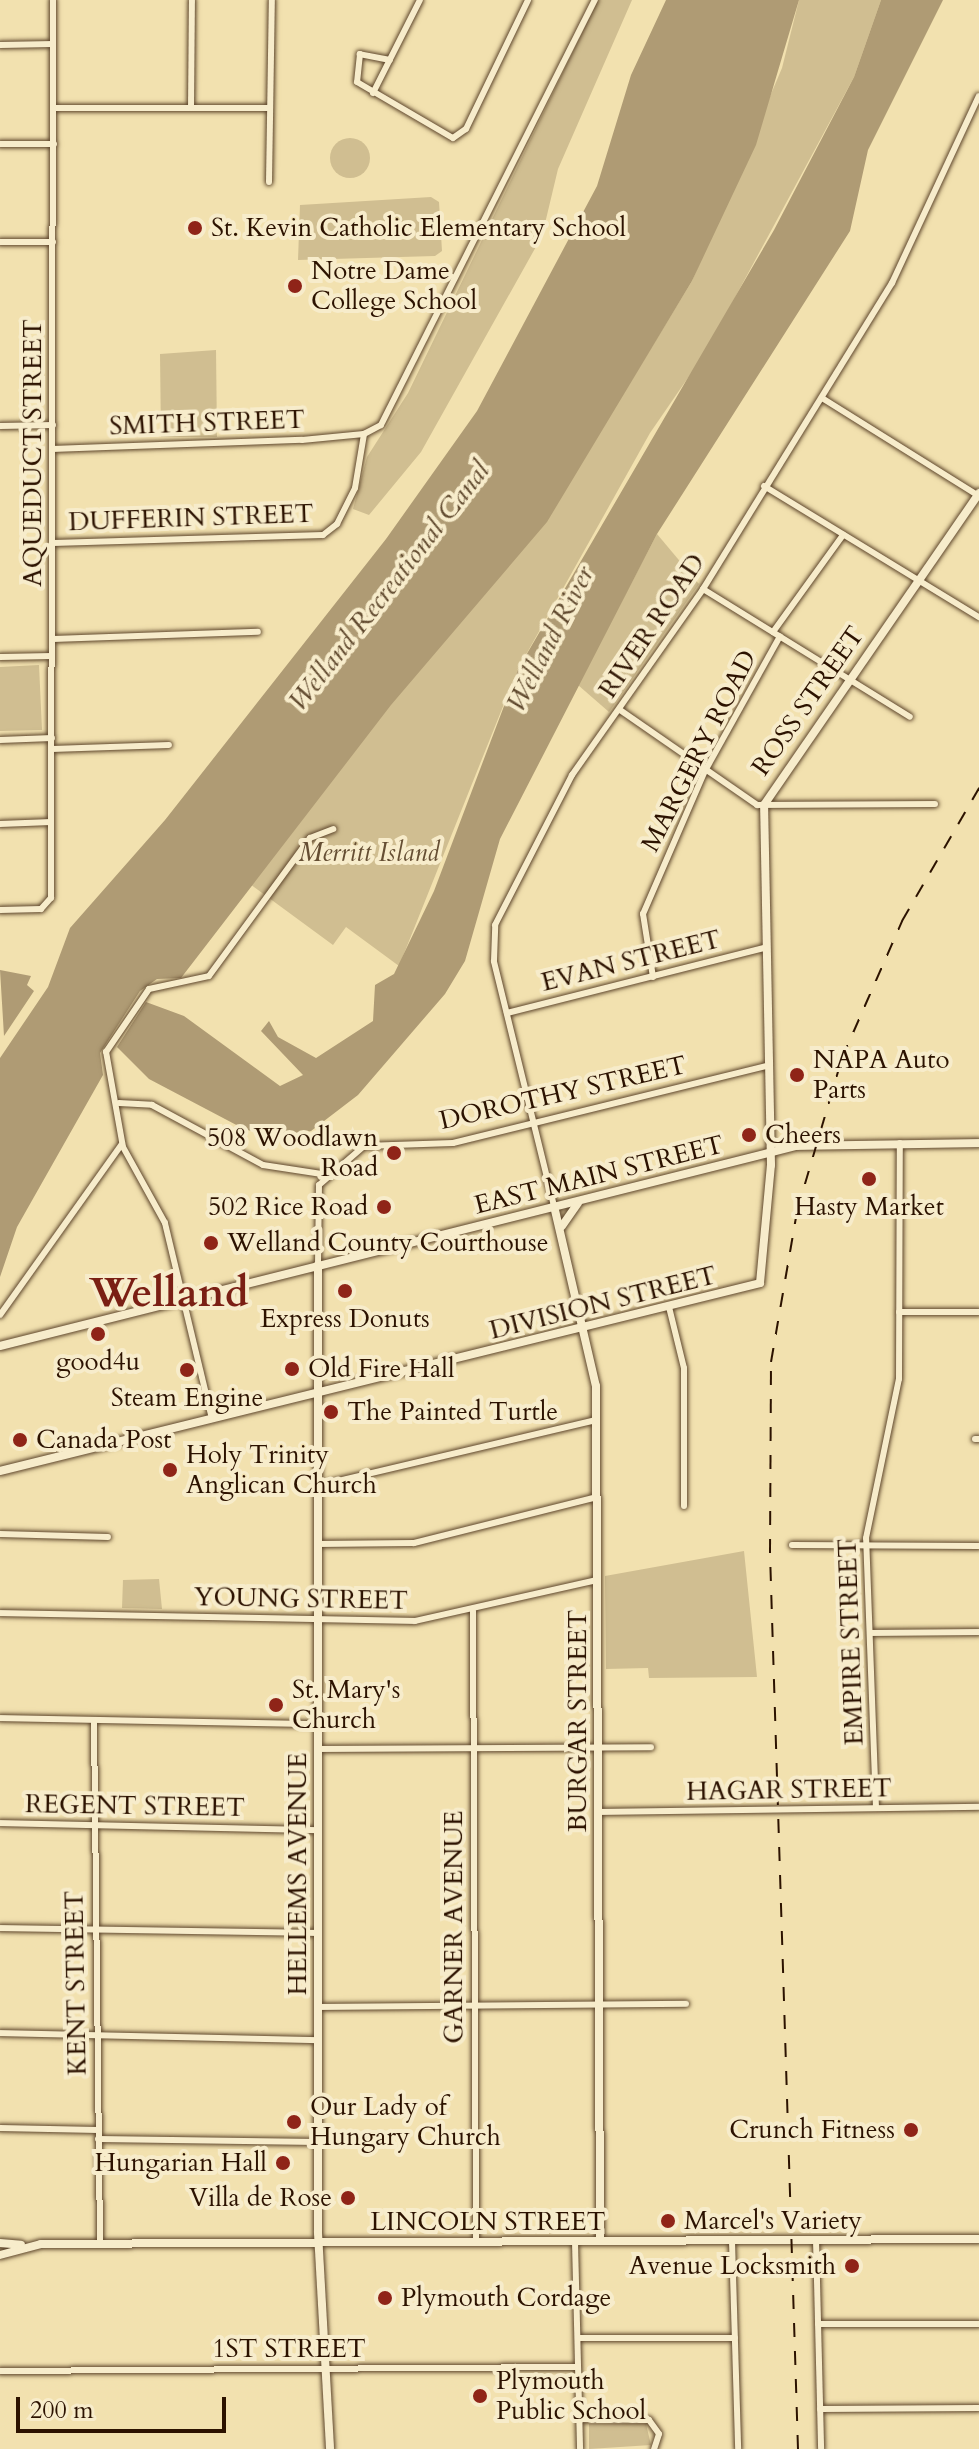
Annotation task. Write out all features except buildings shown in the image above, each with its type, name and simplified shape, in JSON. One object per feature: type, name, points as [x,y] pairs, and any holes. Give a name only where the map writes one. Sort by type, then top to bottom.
[{"type":"street","name":"AQUEDUCT STREET","points":[[0,910],[48,906],[53,639],[53,0]]},
{"type":"street","points":[[191,108],[192,0]]},
{"type":"street","points":[[269,182],[272,0]]},
{"type":"street","points":[[373,93],[420,0]]},
{"type":"street","points":[[390,60],[358,56],[355,77],[373,93],[453,138],[466,129],[528,0]]},
{"type":"street","points":[[364,434],[390,409],[595,0]]},
{"type":"street","points":[[0,45],[53,44]]},
{"type":"street","name":"RIVER ROAD","points":[[554,1206],[492,947],[495,925],[565,787],[703,589],[908,254],[979,96]]},
{"type":"street","points":[[54,108],[270,108]]},
{"type":"street","points":[[971,117],[979,117]]},
{"type":"street","points":[[0,144],[54,144]]},
{"type":"street","points":[[0,242],[53,242]]},
{"type":"street","points":[[822,398],[979,495]]},
{"type":"street","points":[[0,426],[53,425]]},
{"type":"street","name":"SMITH STREET","points":[[52,449],[364,434]]},
{"type":"street","name":"DUFFERIN STREET","points":[[53,543],[331,531],[355,488],[364,434]]},
{"type":"street","points":[[764,486],[917,580],[963,612],[979,617]]},
{"type":"street","name":"ROSS STREET","points":[[769,1153],[764,805],[847,679],[979,495]]},
{"type":"street","name":"MARGERY ROAD","points":[[653,977],[643,914],[705,771],[776,634],[843,535]]},
{"type":"street","points":[[703,589],[910,717]]},
{"type":"street","points":[[53,639],[258,632]]},
{"type":"street","points":[[0,657],[52,656]]},
{"type":"street","points":[[620,710],[705,771],[764,805],[935,804]]},
{"type":"street","points":[[0,740],[52,738]]},
{"type":"street","points":[[52,749],[169,745]]},
{"type":"street","points":[[0,824],[51,822]]},
{"type":"street","points":[[212,1419],[165,1223],[122,1144],[119,1103],[106,1061],[110,1044],[144,994],[157,985],[205,979],[310,838],[333,829]]},
{"type":"street","name":"EVAN STREET","points":[[507,1013],[764,948]]},
{"type":"street","name":"DOROTHY STREET","points":[[328,1175],[364,1146],[453,1143],[766,1066]]},
{"type":"street","points":[[119,1103],[148,1103],[263,1165],[328,1175],[318,1190],[318,1265]]},
{"type":"street","name":"EAST MAIN STREET","points":[[0,1346],[814,1143],[979,1143]]},
{"type":"street","name":"EMPIRE STREET","points":[[876,1808],[868,1545],[898,1394],[900,1143]]},
{"type":"street","points":[[0,1315],[122,1144]]},
{"type":"street","name":"DIVISION STREET","points":[[0,1471],[760,1283],[769,1153]]},
{"type":"street","points":[[563,1235],[570,1208],[612,1192]]},
{"type":"street","name":"BURGAR STREET","points":[[554,1206],[585,1327],[596,1420],[600,2241]]},
{"type":"street","name":"HELLEMS AVENUE","points":[[318,1265],[319,2243],[330,2449]]},
{"type":"street","points":[[669,1307],[684,1368],[684,1506]]},
{"type":"street","points":[[899,1312],[979,1312]]},
{"type":"street","points":[[317,1486],[596,1420]]},
{"type":"street","points":[[317,1544],[414,1543],[597,1497]]},
{"type":"street","points":[[0,1534],[108,1537]]},
{"type":"street","points":[[792,1545],[979,1546]]},
{"type":"street","name":"YOUNG STREET","points":[[0,1613],[415,1621],[473,1611],[597,1580]]},
{"type":"street","name":"GARNER AVENUE","points":[[473,1611],[476,2242]]},
{"type":"street","points":[[871,1633],[979,1632]]},
{"type":"street","points":[[0,1718],[317,1724]]},
{"type":"street","name":"KENT STREET","points":[[94,1721],[100,2244]]},
{"type":"street","points":[[317,1749],[651,1747]]},
{"type":"street","name":"HAGAR STREET","points":[[599,1812],[979,1807]]},
{"type":"street","name":"REGENT STREET","points":[[0,1823],[318,1830]]},
{"type":"street","points":[[0,1928],[318,1933]]},
{"type":"street","points":[[318,2007],[686,2004]]},
{"type":"street","points":[[0,2033],[318,2040]]},
{"type":"street","points":[[0,2128],[98,2130]]},
{"type":"street","points":[[98,2139],[318,2142]]},
{"type":"street","name":"LINCOLN STREET","points":[[0,2255],[22,2245],[979,2239]]},
{"type":"street","points":[[816,2240],[821,2449]]},
{"type":"street","points":[[732,2241],[738,2449]]},
{"type":"street","points":[[575,2242],[580,2449]]},
{"type":"street","points":[[0,2243],[22,2245]]},
{"type":"street","points":[[818,2324],[979,2324]]},
{"type":"street","points":[[578,2338],[735,2338]]},
{"type":"street","name":"1ST STREET","points":[[0,2371],[578,2367]]},
{"type":"street","points":[[820,2409],[979,2408]]},
{"type":"street","points":[[579,2419],[646,2419],[659,2434],[654,2449]]},
{"type":"green space","points":[[598,0],[632,0],[558,169],[542,236],[421,452],[369,515],[353,509],[367,457],[408,393]]},
{"type":"green space","name":"Merritt Island","points":[[799,0],[881,0],[854,77],[705,353],[650,433],[518,669],[399,966],[346,927],[333,945],[250,884],[597,437],[692,281],[782,68]]},
{"type":"green space","points":[[350,138],[364,144],[370,158],[364,172],[350,178],[336,172],[330,158],[336,144]]},
{"type":"green space","points":[[431,197],[439,202],[442,251],[435,256],[298,260],[300,205]]},
{"type":"green space","points":[[216,350],[217,437],[161,437],[160,354]]},
{"type":"green space","points":[[657,534],[699,584],[609,712],[578,685]]},
{"type":"green space","points":[[39,665],[42,730],[0,731],[0,667]]},
{"type":"green space","points":[[744,1551],[757,1677],[649,1678],[648,1668],[606,1669],[605,1576]]},
{"type":"green space","points":[[159,1579],[162,1609],[122,1608],[123,1580]]},
{"type":"green space","points":[[589,2424],[646,2424],[651,2445],[589,2449]]},
{"type":"water","name":"Welland Recreational Canal","points":[[666,0],[799,0],[756,145],[692,281],[547,522],[391,705],[181,978],[157,979],[140,991],[100,1053],[103,1075],[17,1227],[0,1277],[0,1058],[48,987],[70,928],[165,820],[386,539],[477,411],[597,186],[631,75]]},
{"type":"water","name":"Welland River","points":[[881,0],[943,0],[868,150],[850,231],[657,534],[500,839],[465,961],[445,994],[358,1095],[311,1131],[282,1139],[244,1129],[149,1079],[117,1047],[146,1002],[184,1016],[280,1086],[303,1075],[261,1031],[269,1021],[278,1037],[316,1058],[373,1021],[375,985],[394,974],[434,891],[518,669],[774,230],[854,77]]},
{"type":"water","points":[[0,970],[31,976],[27,985],[34,991],[4,1036]]},
{"type":"railway","points":[[798,2449],[770,1553],[771,1362],[797,1211],[842,1058],[902,921],[979,788]]},
{"type":"place","name":"St. Kevin Catholic Elementary School","points":[[195,228]]},
{"type":"place","name":"Notre Dame College School","points":[[295,286]]},
{"type":"place","name":"NAPA Auto Parts","points":[[797,1075]]},
{"type":"place","name":"Cheers","points":[[749,1135]]},
{"type":"place","name":"508 Woodlawn Road","points":[[394,1153]]},
{"type":"place","name":"Hasty Market","points":[[869,1179]]},
{"type":"place","name":"502 Rice Road","points":[[384,1207]]},
{"type":"place","name":"Welland County Courthouse","points":[[211,1243]]},
{"type":"place","name":"Express Donuts","points":[[345,1291]]},
{"type":"place","name":"good4u","points":[[98,1334]]},
{"type":"place","name":"Old Fire Hall","points":[[292,1369]]},
{"type":"place","name":"Steam Engine","points":[[187,1370]]},
{"type":"place","name":"The Painted Turtle","points":[[331,1412]]},
{"type":"place","name":"Canada Post","points":[[20,1440]]},
{"type":"place","name":"Holy Trinity Anglican Church","points":[[170,1470]]},
{"type":"place","name":"St. Mary's Church","points":[[276,1705]]},
{"type":"place","name":"Our Lady of Hungary Church","points":[[294,2122]]},
{"type":"place","name":"Crunch Fitness","points":[[911,2130]]},
{"type":"place","name":"Hungarian Hall","points":[[283,2163]]},
{"type":"place","name":"Villa de Rose","points":[[348,2198]]},
{"type":"place","name":"Marcel's Variety","points":[[668,2221]]},
{"type":"place","name":"Avenue Locksmith","points":[[852,2266]]},
{"type":"place","name":"Plymouth Cordage","points":[[385,2298]]},
{"type":"place","name":"Plymouth Public School","points":[[480,2396]]},
{"type":"district","name":"Welland","points":[[169,1293]]}]
